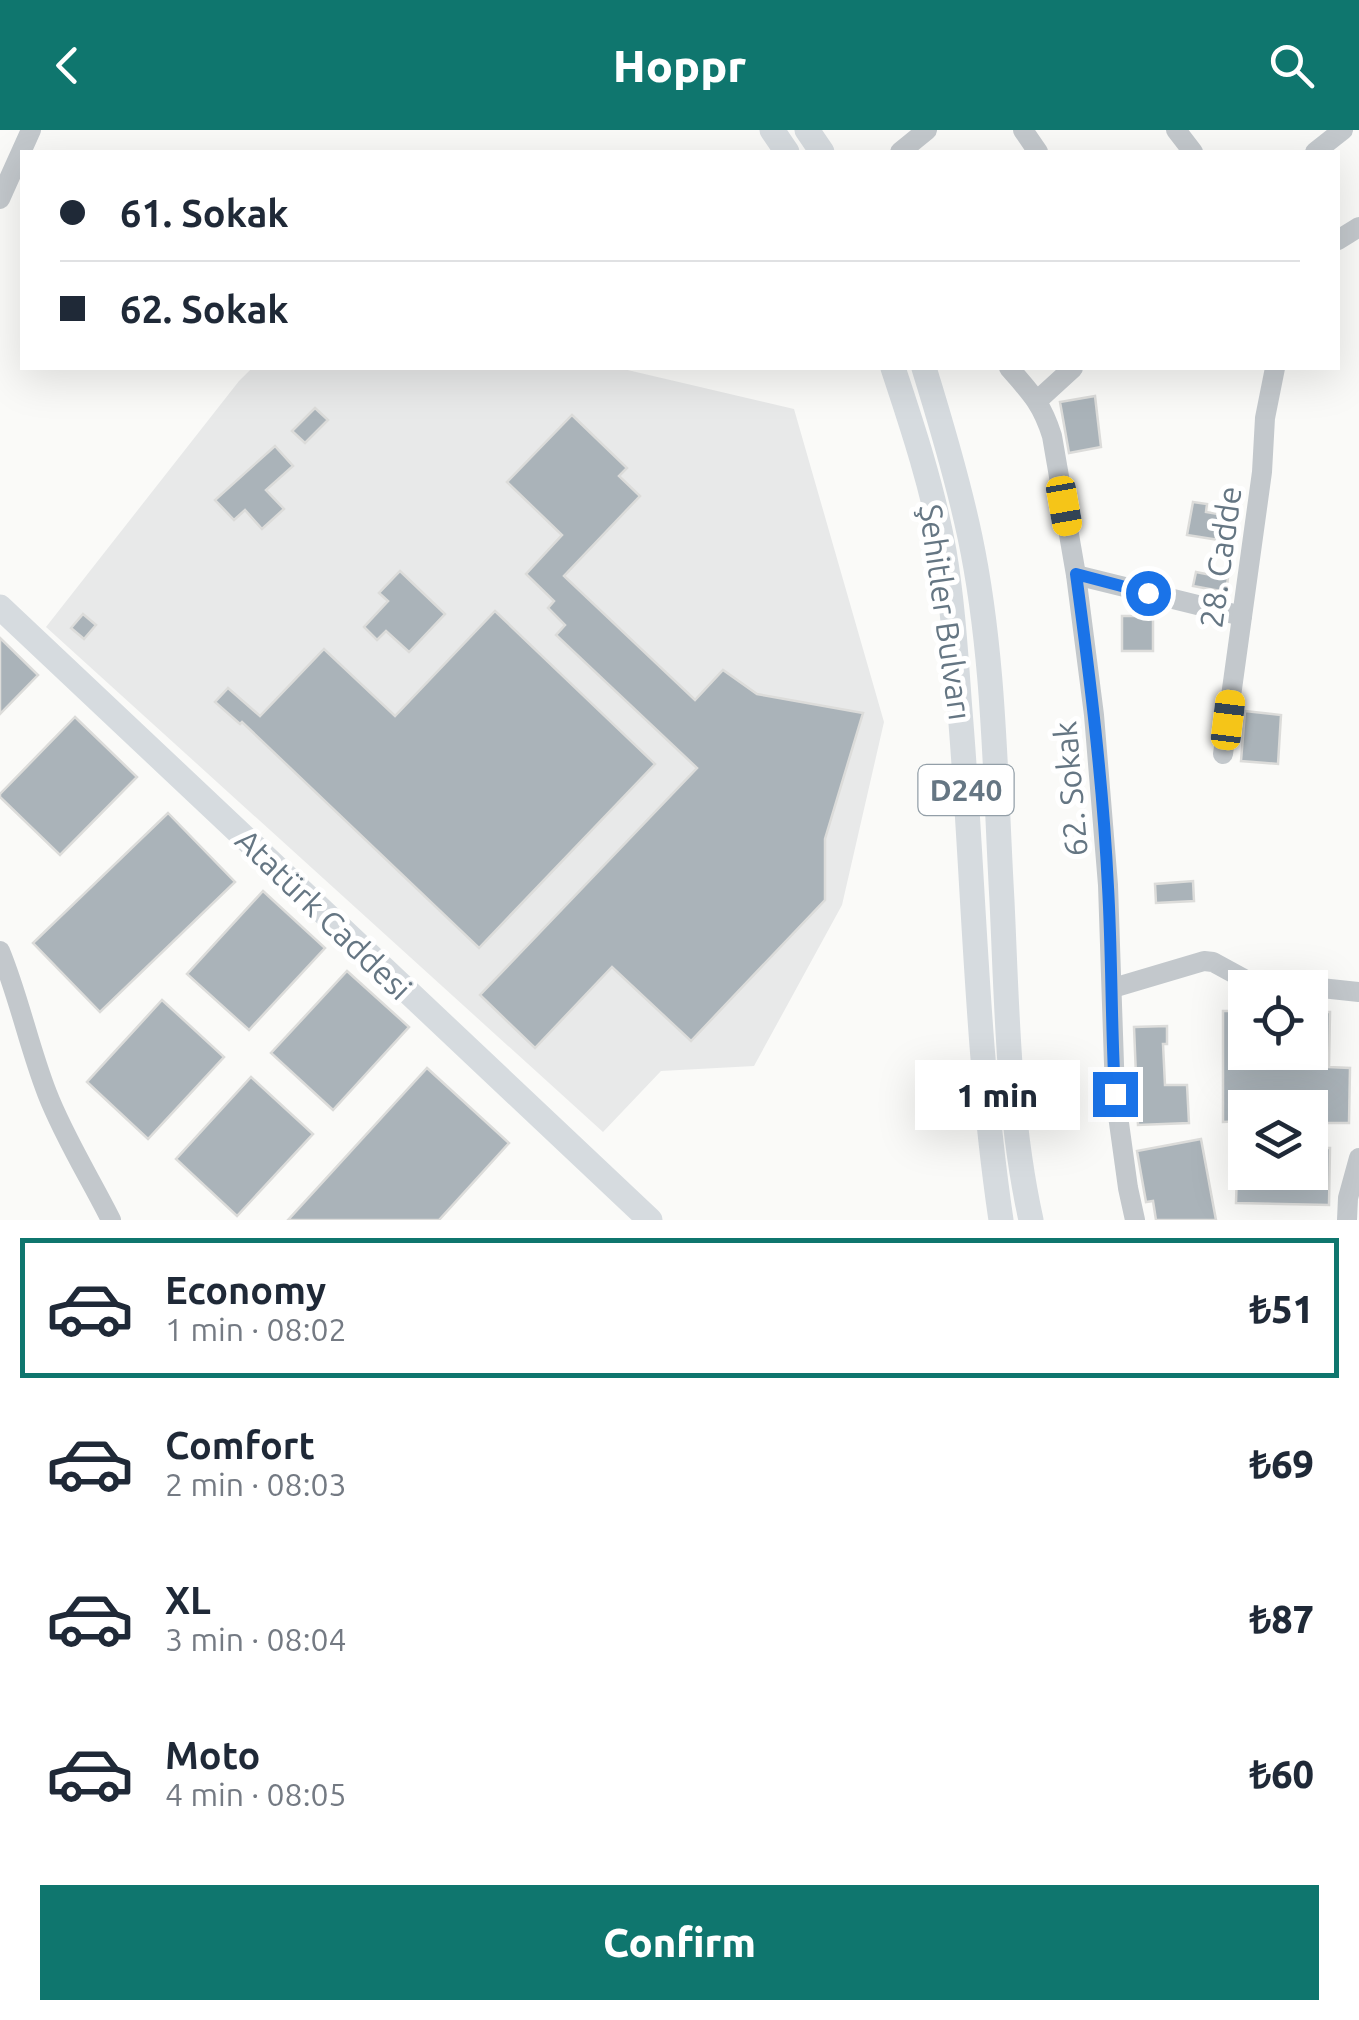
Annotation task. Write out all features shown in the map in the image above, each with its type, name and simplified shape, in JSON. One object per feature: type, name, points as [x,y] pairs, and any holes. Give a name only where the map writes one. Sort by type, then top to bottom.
[{"type":"main road","name":"Şehitler Bulvarı","points":[[894,370],[932,501],[950,598],[982,1058],[1002,1220]]},
{"type":"main road","name":"Şehitler Bulvarı","points":[[925,370],[970,537],[980,599],[994,753],[1010,1053],[1031,1220]]},
{"type":"main road","name":"Atatürk Caddesi","points":[[0,607],[650,1220]]},
{"type":"street","points":[[902,150],[927,130]]},
{"type":"street","points":[[1176,130],[1191,150]]},
{"type":"street","points":[[1317,150],[1342,130]]},
{"type":"street","points":[[0,199],[20,154]]},
{"type":"street","name":"62. Sokak","points":[[1011,370],[1038,400],[1052,436],[1076,574],[1103,808],[1115,1094],[1135,1220]]},
{"type":"street","points":[[1038,400],[1071,370]]},
{"type":"street","name":"28. Cadde","points":[[1223,754],[1262,472],[1265,418],[1275,370]]},
{"type":"street","points":[[1076,574],[1242,616]]},
{"type":"street","points":[[0,951],[46,1091],[112,1220]]},
{"type":"street","points":[[1113,988],[1192,964],[1213,962],[1246,980],[1359,992]]},
{"type":"street","points":[[1347,1220],[1348,1198],[1359,1158]]},
{"type":"shaded area","points":[[250,370],[628,370],[794,409],[884,722],[842,905],[754,1066],[661,1071],[603,1132],[46,627]]},
{"type":"building","points":[[1095,396],[1101,447],[1069,453],[1060,402]]},
{"type":"building","points":[[315,408],[328,420],[305,443],[292,431]]},
{"type":"building","points":[[572,415],[627,468],[619,476],[640,496],[564,576],[695,700],[723,670],[757,694],[863,713],[825,839],[825,900],[691,1041],[612,967],[535,1048],[480,995],[697,768],[556,635],[565,625],[548,608],[554,601],[526,574],[562,535],[507,482]]},
{"type":"building","points":[[275,446],[293,466],[266,490],[284,509],[262,529],[245,510],[234,520],[215,500]]},
{"type":"building","points":[[1193,502],[1207,504],[1206,512],[1224,515],[1219,540],[1187,535]]},
{"type":"building","points":[[1213,568],[1229,571],[1226,592],[1193,586],[1196,572],[1211,575]]},
{"type":"building","points":[[400,571],[445,614],[409,652],[386,631],[377,640],[364,627],[388,601],[379,593]]},
{"type":"building","points":[[495,611],[655,764],[479,948],[242,722],[215,702],[228,688],[260,716],[324,649],[395,716]]},
{"type":"building","points":[[83,614],[96,625],[84,639],[71,628]]},
{"type":"building","points":[[1122,616],[1153,616],[1153,651],[1122,651]]},
{"type":"building","points":[[0,638],[38,675],[0,714]]},
{"type":"building","points":[[1245,711],[1281,715],[1278,764],[1241,761]]},
{"type":"building","points":[[75,717],[137,777],[60,855],[0,794]]},
{"type":"building","points":[[168,813],[235,882],[100,1012],[33,943]]},
{"type":"building","points":[[1193,881],[1194,901],[1156,903],[1155,884]]},
{"type":"building","points":[[263,891],[325,948],[249,1030],[187,974]]},
{"type":"building","points":[[347,971],[409,1027],[333,1110],[271,1053]]},
{"type":"building","points":[[162,1000],[224,1057],[148,1139],[87,1082]]},
{"type":"building","points":[[1223,1011],[1228,1011],[1228,1070],[1328,1070],[1330,1012],[1329,1067],[1350,1068],[1349,1123],[1328,1123],[1328,1090],[1228,1090],[1228,1122],[1223,1122]]},
{"type":"building","points":[[1167,1026],[1167,1044],[1163,1044],[1165,1085],[1187,1085],[1189,1123],[1138,1125],[1134,1027]]},
{"type":"building","points":[[427,1068],[509,1143],[439,1220],[288,1220]]},
{"type":"building","points":[[251,1077],[313,1134],[237,1216],[176,1159]]},
{"type":"building","points":[[1201,1139],[1216,1220],[1156,1220],[1153,1201],[1146,1202],[1137,1151]]},
{"type":"building","points":[[1330,1148],[1329,1205],[1236,1203],[1236,1190],[1328,1190]]},
{"type":"route","points":[[1115,1094],[1103,808],[1076,574],[1148,593]]}]
